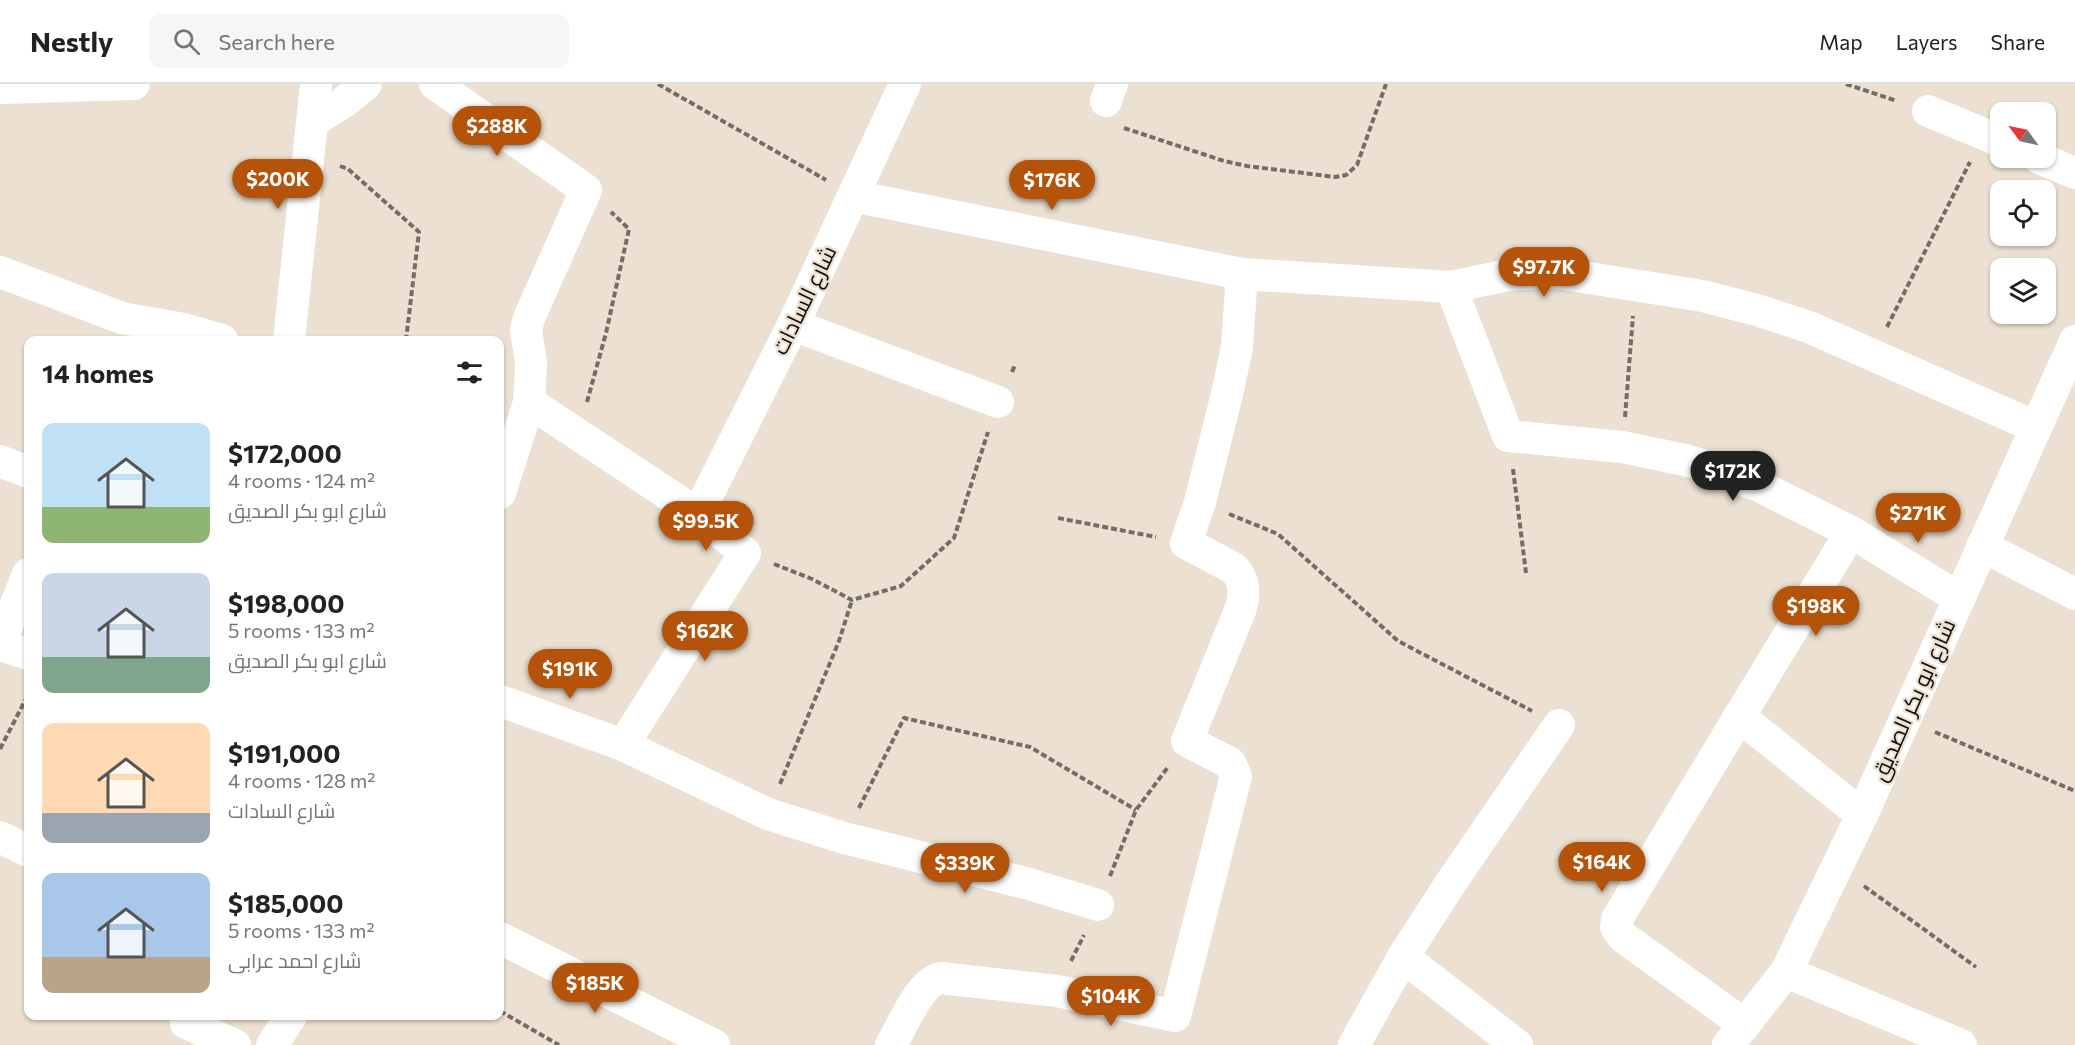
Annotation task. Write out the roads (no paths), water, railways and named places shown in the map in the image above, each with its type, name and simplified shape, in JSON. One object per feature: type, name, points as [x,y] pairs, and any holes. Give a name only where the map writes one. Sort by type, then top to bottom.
[{"type":"street","points":[[0,88],[134,84]]},
{"type":"street","points":[[290,336],[316,84]]},
{"type":"street","points":[[312,122],[344,102],[366,84]]},
{"type":"street","points":[[435,84],[586,190],[529,318],[526,330],[531,363],[530,402],[504,481]]},
{"type":"street","name":"شارع السادات","points":[[698,514],[793,325],[853,196],[900,85]]},
{"type":"street","points":[[1928,111],[1990,136]]},
{"type":"street","points":[[2056,165],[2075,173]]},
{"type":"street","points":[[853,196],[1242,274],[1451,287],[1508,275],[1557,273],[1703,296],[1761,311],[1809,327],[2036,427]]},
{"type":"street","points":[[0,272],[118,329],[184,329],[208,336]]},
{"type":"street","points":[[891,1045],[923,989],[933,979],[941,978],[1056,991],[1175,1016],[1236,776],[1230,763],[1187,741],[1241,608],[1244,597],[1243,586],[1239,574],[1233,568],[1186,543],[1200,502],[1237,348],[1242,274]]},
{"type":"street","points":[[1451,287],[1508,436],[1622,447],[1685,460],[1719,470],[1757,485],[1851,532],[1959,598]]},
{"type":"street","points":[[793,325],[998,402]]},
{"type":"street","name":"شارع ابو بكر الصديق","points":[[1736,1035],[1786,972],[1862,815],[2075,341]]},
{"type":"street","points":[[530,402],[698,514],[745,553],[623,745]]},
{"type":"street","points":[[0,461],[24,470]]},
{"type":"street","points":[[1736,1035],[1623,938],[1616,927],[1620,912],[1851,532]]},
{"type":"street","points":[[1982,546],[2075,594]]},
{"type":"street","points":[[24,584],[0,645],[24,653]]},
{"type":"street","points":[[504,702],[623,745],[768,814],[844,838],[1029,884],[1098,905]]},
{"type":"street","points":[[1739,716],[1862,815]]},
{"type":"street","points":[[1354,1045],[1403,957],[1559,725]]},
{"type":"street","points":[[0,837],[24,849]]},
{"type":"street","points":[[504,940],[714,1045]]},
{"type":"street","points":[[1403,957],[1517,1045]]},
{"type":"street","points":[[1786,972],[1960,1045]]},
{"type":"street","points":[[272,1045],[288,1020]]},
{"type":"street","points":[[184,1028],[235,1045]]}]
